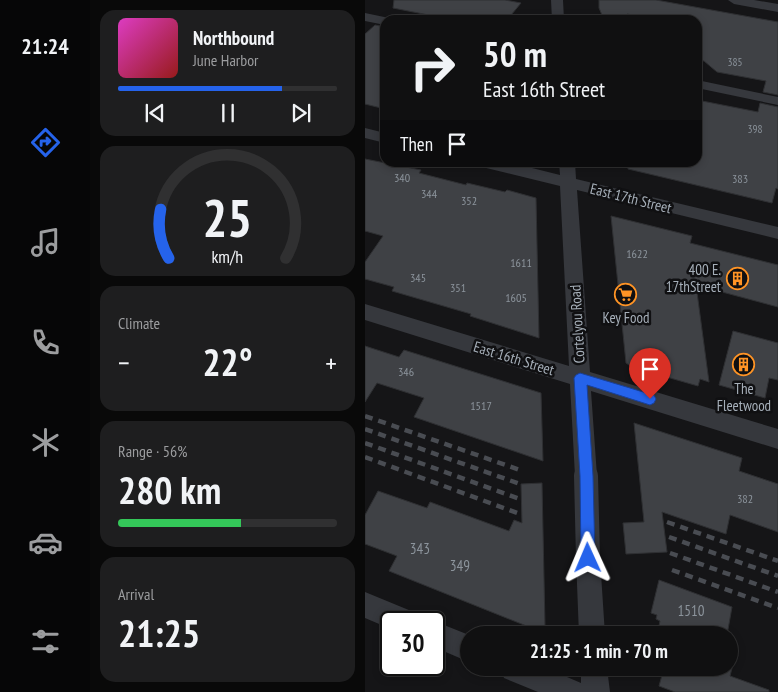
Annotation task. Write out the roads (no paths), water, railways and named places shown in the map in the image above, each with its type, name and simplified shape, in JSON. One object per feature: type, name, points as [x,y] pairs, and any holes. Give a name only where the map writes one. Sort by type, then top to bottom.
[{"type":"street","points":[[557,0],[558,15]]},
{"type":"street","points":[[734,0],[778,8]]},
{"type":"street","points":[[365,17],[380,20]]},
{"type":"street","points":[[702,85],[778,100]]},
{"type":"street","points":[[365,133],[380,137]]},
{"type":"street","name":"East 17th Street","points":[[506,167],[778,233]]},
{"type":"street","name":"Cortelyou Road","points":[[567,167],[586,476],[592,626]]},
{"type":"street","name":"East 16th Street","points":[[365,312],[778,439]]},
{"type":"street","points":[[365,605],[380,611]]},
{"type":"street","points":[[445,638],[460,644]]},
{"type":"street","points":[[533,676],[571,692]]},
{"type":"street","points":[[595,676],[596,692]]},
{"type":"railway","points":[[365,416],[520,470]]},
{"type":"railway","points":[[365,429],[520,484]]},
{"type":"railway","points":[[365,443],[520,499]]},
{"type":"railway","points":[[365,457],[520,514]]},
{"type":"railway","points":[[667,522],[778,561]]},
{"type":"railway","points":[[669,537],[778,576]]},
{"type":"railway","points":[[670,553],[778,592]]},
{"type":"railway","points":[[672,570],[778,608]]},
{"type":"place","name":"400 E. 17thStreet","points":[[737,278]]},
{"type":"place","name":"Key Food","points":[[626,294]]},
{"type":"place","name":"The Fleetwood","points":[[744,365]]}]
